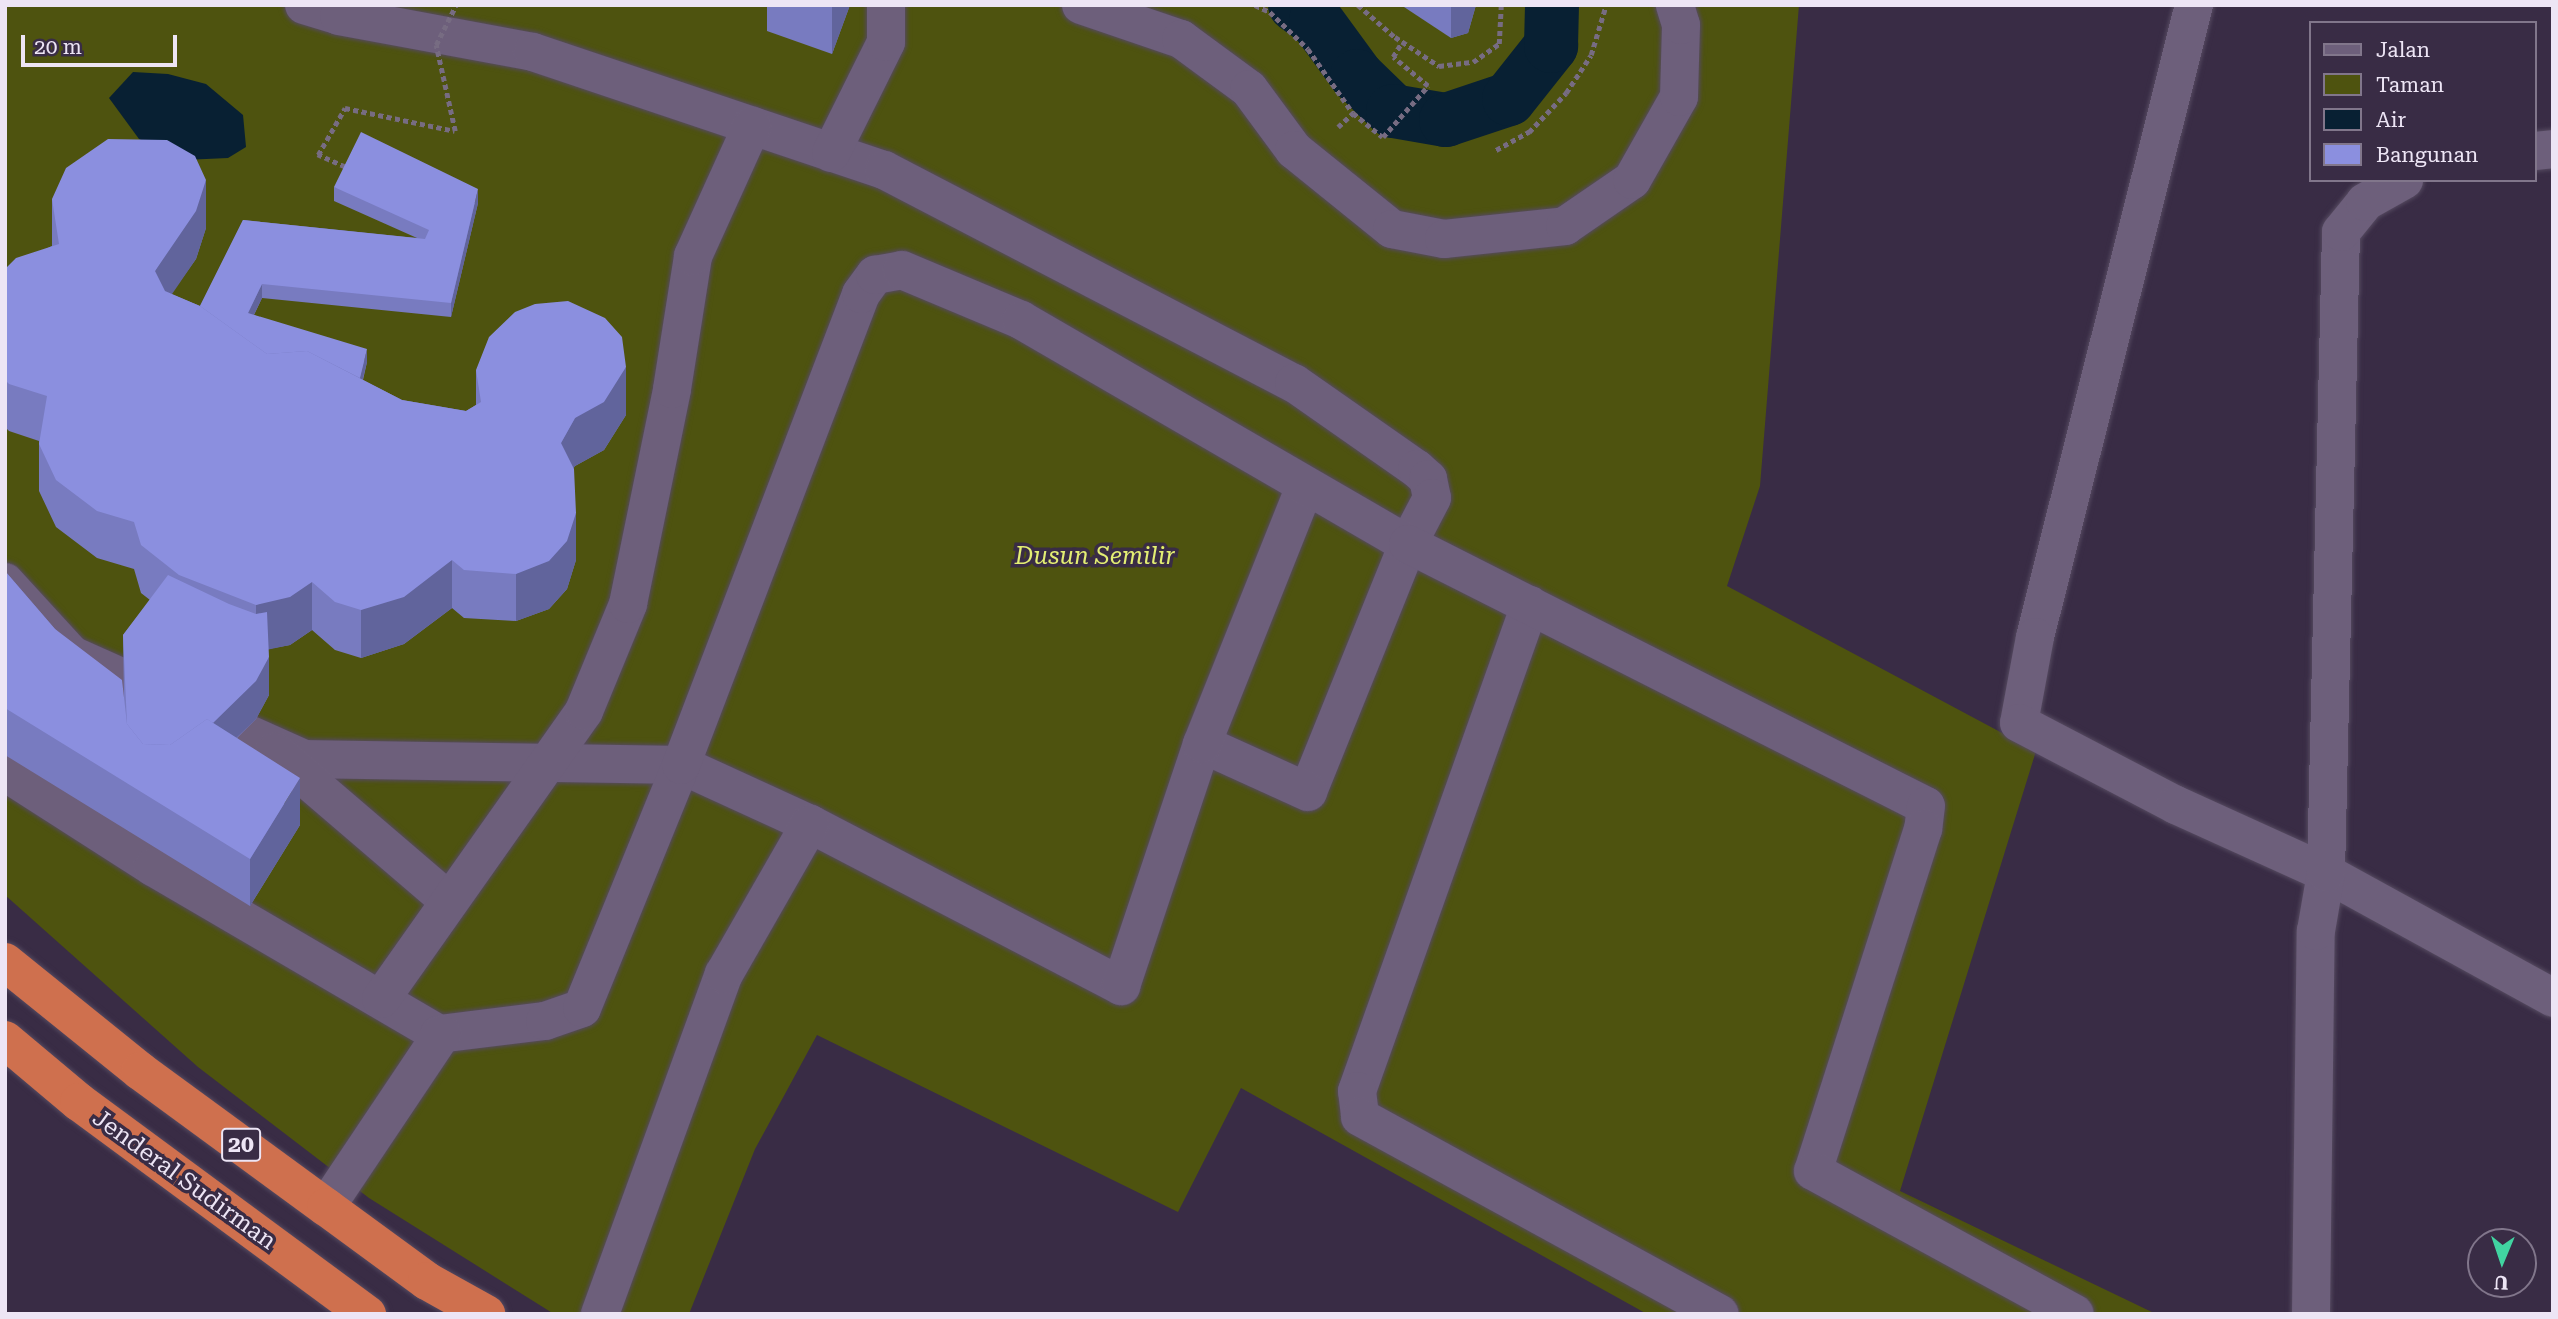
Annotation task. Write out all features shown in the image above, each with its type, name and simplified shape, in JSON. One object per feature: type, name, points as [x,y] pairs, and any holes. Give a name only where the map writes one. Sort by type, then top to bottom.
[{"type":"highway","name":"20","points":[[5,962],[140,1071],[427,1281],[486,1314]]},
{"type":"highway","name":"Jenderal Sudirman","points":[[5,1040],[79,1102],[367,1314]]},
{"type":"street","points":[[831,153],[886,42],[886,5]]},
{"type":"street","points":[[1082,5],[1181,39],[1249,89],[1294,150],[1392,229],[1444,239],[1564,226],[1632,180],[1679,97],[1681,25],[1675,5]]},
{"type":"street","points":[[2194,5],[2035,637],[2019,723],[2176,805],[2326,873],[2553,998]]},
{"type":"street","points":[[326,9],[533,52],[884,170],[1294,383],[1428,479],[1432,498],[1408,544],[1308,792],[1202,744]]},
{"type":"street","points":[[381,999],[583,711],[628,604],[672,389],[693,256],[752,126]]},
{"type":"street","points":[[2311,1314],[2316,931],[2326,873],[2341,232],[2365,202],[2400,182]]},
{"type":"street","points":[[5,772],[153,867],[442,1034],[545,1021],[582,1008],[681,765],[861,294],[875,275],[902,270],[1021,320],[1086,355],[1305,487],[1408,544],[1926,806],[1923,829],[1813,1171],[2075,1314]]},
{"type":"street","points":[[5,582],[72,655],[304,759],[681,765],[810,824],[1121,986],[1202,744],[1305,487]]},
{"type":"street","points":[[1530,605],[1357,1091],[1360,1117],[1720,1314]]},
{"type":"street","points":[[260,739],[449,901]]},
{"type":"street","points":[[600,1314],[724,974],[810,824]]},
{"type":"street","points":[[326,1207],[442,1034]]},
{"type":"path","points":[[345,167],[318,155],[345,108],[455,131],[436,45],[456,5]]},
{"type":"path","points":[[1255,5],[1270,12],[1308,49],[1353,113]]},
{"type":"path","points":[[1358,5],[1402,42],[1439,66],[1474,62],[1499,44],[1501,5]]},
{"type":"path","points":[[1496,150],[1529,132],[1566,93],[1591,55],[1606,5]]},
{"type":"path","points":[[1383,137],[1428,86],[1393,57],[1402,42]]},
{"type":"green space","name":"Dusun Semilir","points":[[5,5],[1799,5],[1760,486],[1727,586],[2036,751],[1900,1191],[2156,1314],[1647,1314],[1241,1088],[1178,1212],[817,1035],[755,1149],[689,1314],[554,1314],[369,1198],[198,1067],[5,895]]},
{"type":"water","points":[[133,72],[168,74],[206,84],[243,115],[246,147],[228,158],[184,160],[139,139],[109,98]]},
{"type":"building","points":[[361,132],[478,189],[451,303],[262,284],[248,313],[367,349],[360,378],[307,351],[267,354],[200,306],[243,220],[425,239],[429,230],[334,187]]},
{"type":"building","points":[[108,139],[167,140],[195,156],[206,180],[196,211],[155,271],[165,291],[200,306],[267,354],[307,351],[402,400],[466,411],[481,402],[476,370],[489,337],[515,312],[535,304],[568,301],[605,318],[622,337],[626,367],[604,402],[575,418],[561,443],[574,469],[576,513],[567,541],[549,561],[516,574],[464,570],[452,560],[404,597],[361,610],[335,602],[312,582],[290,597],[256,605],[179,575],[141,545],[134,522],[97,511],[56,480],[39,444],[47,396],[9,384],[5,380],[5,269],[16,258],[59,244],[52,199],[66,168]]},
{"type":"building","points":[[5,571],[55,629],[122,680],[127,724],[143,744],[170,745],[207,719],[300,778],[250,859],[5,708]]},
{"type":"building","points":[[168,575],[229,604],[256,614],[267,612],[269,657],[256,681],[213,723],[207,719],[170,745],[143,744],[127,724],[123,635]]},
{"type":"waterway","points":[[1295,5],[1316,20],[1357,76],[1393,111],[1446,120],[1509,99],[1551,46],[1552,5]]}]
